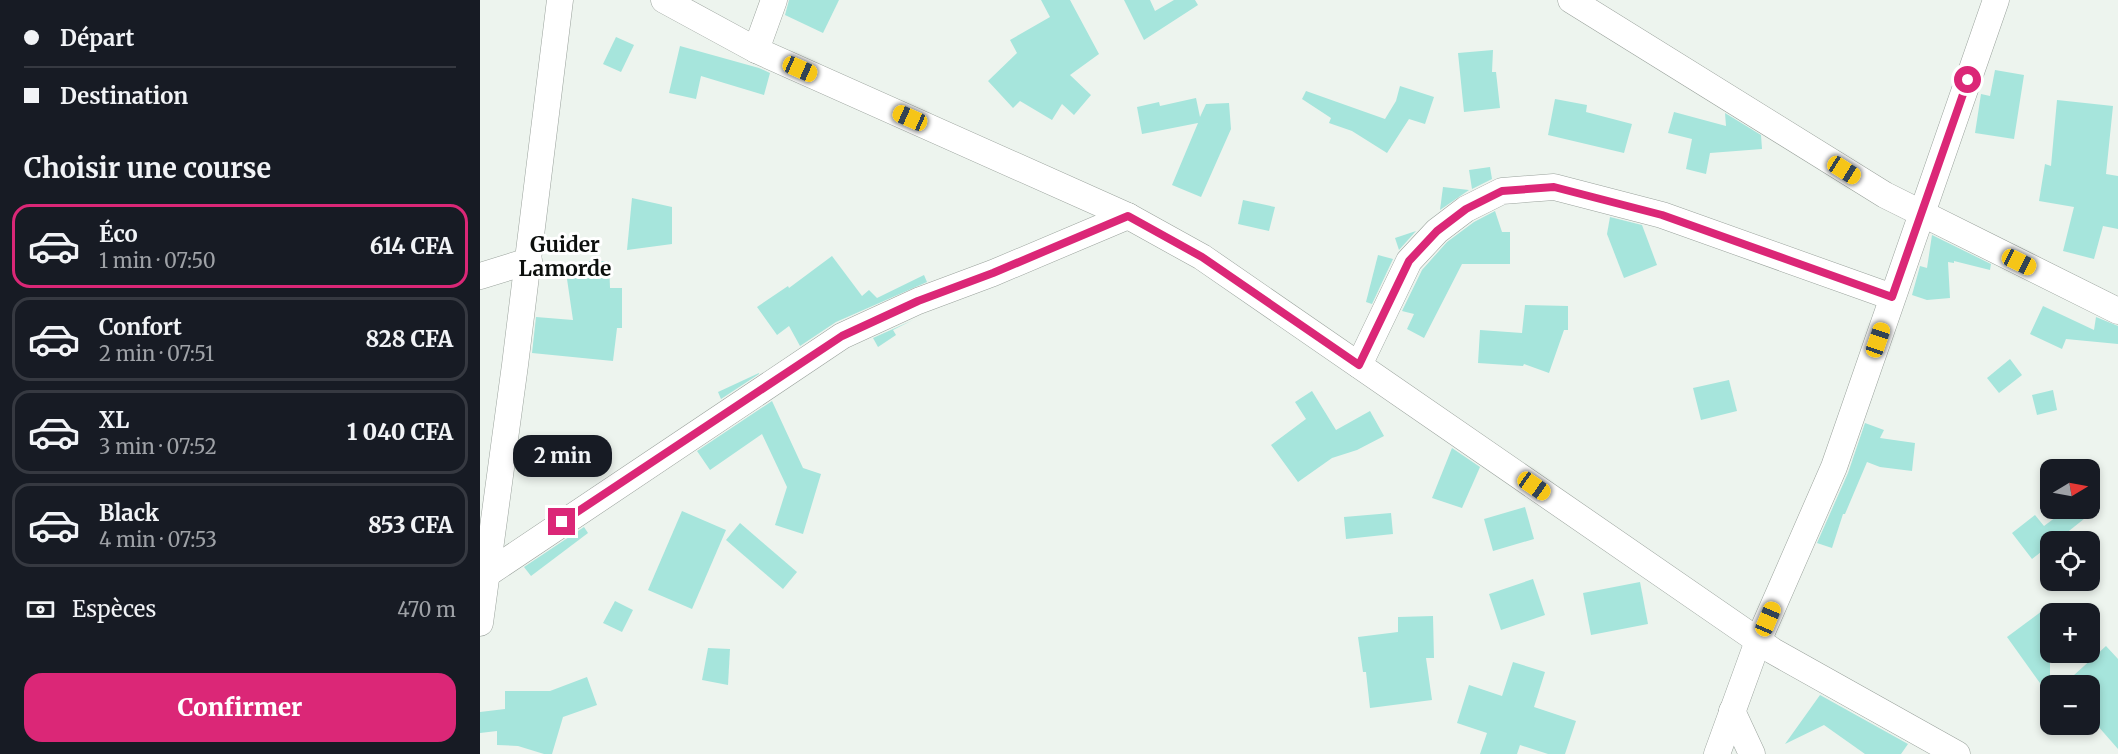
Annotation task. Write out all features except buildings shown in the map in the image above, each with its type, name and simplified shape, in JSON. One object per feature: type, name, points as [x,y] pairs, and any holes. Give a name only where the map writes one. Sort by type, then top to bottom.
[{"type":"street","points":[[480,623],[529,261],[560,0]]},
{"type":"street","points":[[664,0],[756,50],[1128,216],[1202,257],[1758,641],[1957,754]]},
{"type":"street","points":[[756,50],[774,0]]},
{"type":"street","points":[[1571,0],[1884,195],[2118,311]]},
{"type":"street","points":[[1717,754],[1758,641],[1834,467],[1993,7],[2016,0]]},
{"type":"street","points":[[1359,365],[1409,261],[1437,231],[1466,209],[1502,191],[1554,187],[1662,215],[1892,297]]},
{"type":"street","points":[[487,574],[842,336],[918,301],[993,273],[1128,216]]},
{"type":"street","points":[[480,276],[529,261]]},
{"type":"street","points":[[1732,711],[1752,754]]},
{"type":"district","name":"Guider Lamorde","points":[[565,256]]},
{"type":"route","points":[[562,522],[842,336],[918,301],[993,273],[1128,216],[1202,257],[1359,365],[1409,261],[1437,231],[1466,209],[1502,191],[1554,187],[1662,215],[1892,297],[1968,80]]}]
